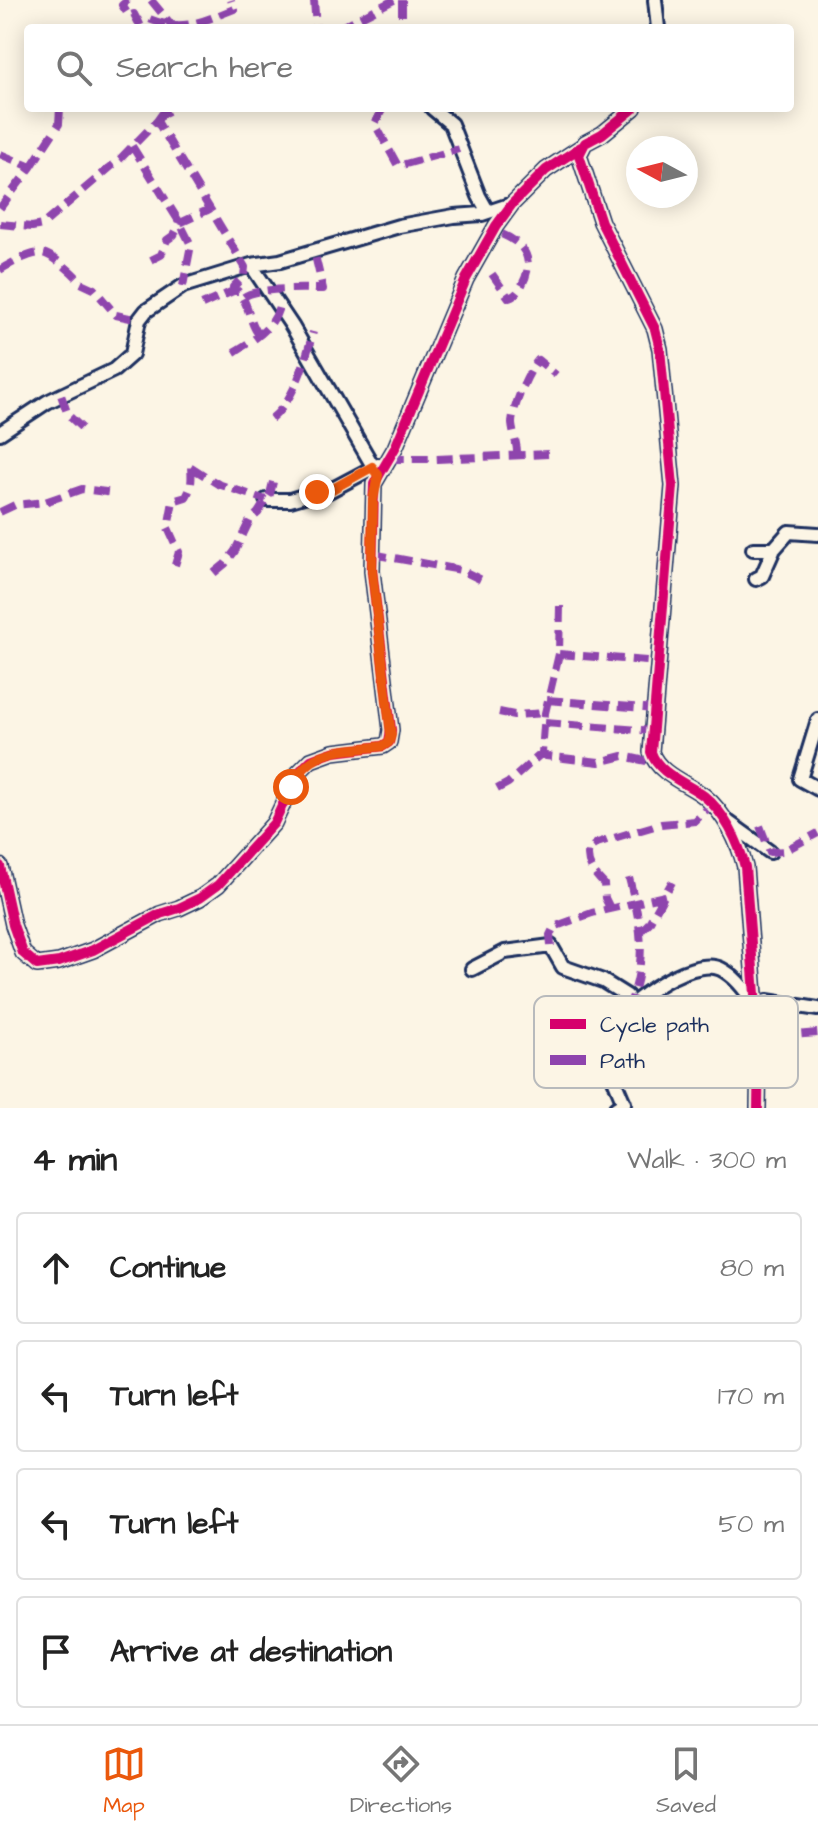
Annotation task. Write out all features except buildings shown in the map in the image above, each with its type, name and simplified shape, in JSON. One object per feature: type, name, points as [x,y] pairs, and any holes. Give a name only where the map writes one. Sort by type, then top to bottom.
[{"type":"street","points":[[655,0],[658,24]]},
{"type":"street","points":[[437,112],[451,124],[488,212]]},
{"type":"street","points":[[266,500],[290,500],[329,491],[375,471],[385,463],[395,448],[466,279],[496,226],[512,204],[546,170],[629,112]]},
{"type":"street","points":[[581,147],[579,159],[601,222],[636,287],[655,329],[660,349],[673,486],[652,756],[661,767],[707,798],[741,850],[745,867],[754,996]]},
{"type":"street","points":[[0,433],[47,402],[114,370],[132,354],[139,320],[146,311],[183,286],[399,226],[488,212],[512,204]]},
{"type":"street","points":[[0,866],[13,925],[23,953],[37,965],[73,958],[160,914],[179,908],[218,885],[274,823],[297,774],[311,760],[321,755],[383,746],[389,742],[391,730],[372,571],[375,471],[292,326],[251,265]]},
{"type":"street","points":[[756,579],[762,576],[774,549],[789,532],[818,534]]},
{"type":"street","points":[[753,549],[774,549]]},
{"type":"street","points":[[818,720],[800,779],[818,789]]},
{"type":"street","points":[[721,816],[770,852]]},
{"type":"street","points":[[472,969],[505,952],[546,944],[551,946],[563,967],[603,981],[627,996]]},
{"type":"street","points":[[645,996],[663,981],[686,969],[715,967],[732,977],[748,996]]},
{"type":"street","points":[[798,1006],[818,1009]]},
{"type":"street","points":[[616,1108],[624,1103],[618,1088]]},
{"type":"street","points":[[758,1088],[758,1108]]},
{"type":"marked path","points":[[128,0],[122,5],[129,16],[134,14],[138,22],[147,18],[166,24]]},
{"type":"marked path","points":[[151,0],[171,24]]},
{"type":"marked path","points":[[191,24],[234,9],[231,0]]},
{"type":"marked path","points":[[314,0],[316,24]]},
{"type":"marked path","points":[[347,24],[394,0]]},
{"type":"marked path","points":[[402,0],[402,24]]},
{"type":"marked path","points":[[31,167],[59,124],[60,112]]},
{"type":"marked path","points":[[157,121],[166,112]]},
{"type":"marked path","points":[[381,112],[375,124],[398,166],[459,149]]},
{"type":"marked path","points":[[0,224],[42,225],[120,159],[157,121],[245,267],[244,276],[233,291]]},
{"type":"marked path","points":[[132,146],[191,245],[183,286]]},
{"type":"marked path","points":[[0,154],[31,167],[0,208]]},
{"type":"marked path","points":[[151,260],[161,255],[167,240],[174,235],[180,223],[210,209]]},
{"type":"marked path","points":[[492,274],[509,298],[521,287],[528,265],[527,257],[518,244],[493,231]]},
{"type":"marked path","points":[[244,297],[270,290],[323,289],[314,251]]},
{"type":"marked path","points":[[0,270],[36,253],[51,256],[81,283],[94,289],[116,315],[139,320]]},
{"type":"marked path","points":[[202,305],[238,291],[260,336]]},
{"type":"marked path","points":[[234,352],[267,328],[279,307]]},
{"type":"marked path","points":[[271,419],[293,391],[313,332]]},
{"type":"marked path","points":[[517,456],[512,424],[525,381],[538,360],[556,375]]},
{"type":"marked path","points":[[61,395],[68,415],[85,431]]},
{"type":"marked path","points":[[389,457],[435,459],[548,454]]},
{"type":"marked path","points":[[191,467],[218,484],[266,500]]},
{"type":"marked path","points":[[175,565],[179,552],[168,528],[173,501],[186,497],[189,490],[191,467]]},
{"type":"marked path","points":[[214,573],[235,551],[250,520],[270,494],[273,482]]},
{"type":"marked path","points":[[0,512],[15,505],[45,502],[82,489],[113,493]]},
{"type":"marked path","points":[[372,554],[461,570],[486,582]]},
{"type":"marked path","points":[[560,606],[559,654],[545,713],[542,753],[599,762],[623,756],[655,763]]},
{"type":"marked path","points":[[559,654],[660,662]]},
{"type":"marked path","points":[[547,700],[655,709]]},
{"type":"marked path","points":[[499,712],[514,715],[545,713]]},
{"type":"marked path","points":[[545,723],[653,731]]},
{"type":"marked path","points":[[497,789],[542,753]]},
{"type":"marked path","points":[[611,910],[605,898],[604,884],[589,864],[589,849],[597,843],[661,824],[695,821],[712,804]]},
{"type":"marked path","points":[[760,826],[770,852],[784,851],[818,833]]},
{"type":"marked path","points":[[629,878],[641,945],[633,996]]},
{"type":"marked path","points":[[642,930],[672,882]]},
{"type":"marked path","points":[[551,946],[550,935],[554,927],[592,913],[665,896]]},
{"type":"marked path","points":[[798,1035],[818,1033]]},
{"type":"cycle path","points":[[629,112],[602,134],[585,143],[579,155],[601,222],[655,329],[660,349],[673,486],[651,752],[666,772],[704,796],[718,810],[735,838],[745,867],[755,996]]},
{"type":"cycle path","points":[[0,866],[13,925],[23,953],[37,965],[59,962],[93,950],[160,914],[200,898],[218,885],[274,823],[297,774],[311,760],[333,752],[383,746],[389,742],[391,730],[372,571],[374,484],[395,448],[466,279],[496,226],[512,204],[546,170],[581,147]]},
{"type":"cycle path","points":[[758,1088],[758,1108]]},
{"type":"route","points":[[291,787],[297,774],[311,760],[333,752],[383,746],[389,742],[391,735],[372,571],[373,500],[378,475],[372,467],[329,491],[317,492]]}]
